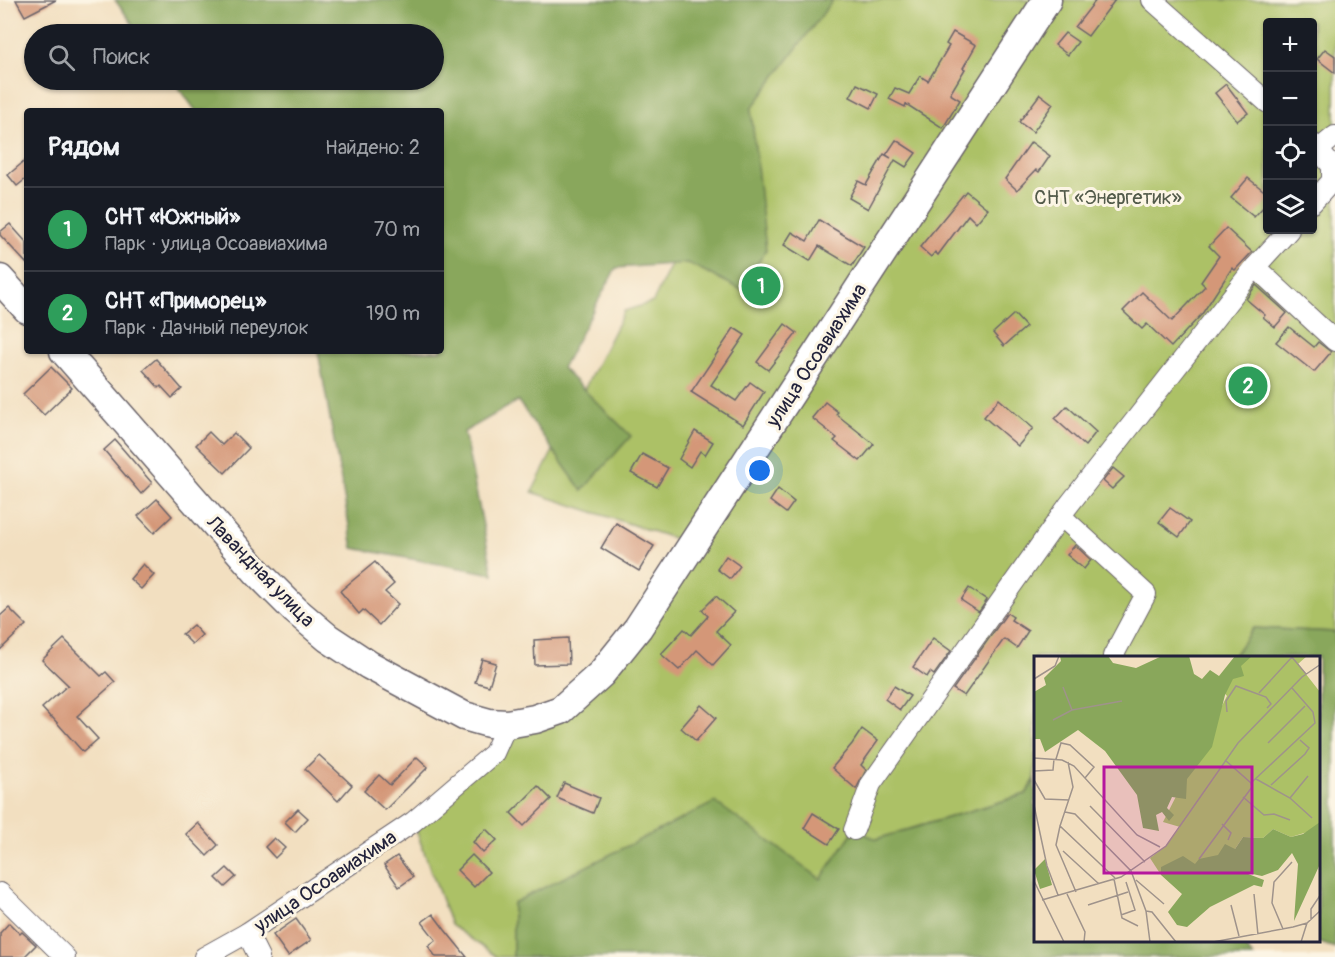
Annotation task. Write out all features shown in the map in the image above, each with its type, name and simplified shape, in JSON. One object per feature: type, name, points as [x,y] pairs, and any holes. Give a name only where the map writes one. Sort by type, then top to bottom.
[{"type":"street","name":"улица Осоавиахима","points":[[204,957],[247,933],[413,822],[494,753],[507,724],[535,719],[561,710],[601,674],[638,628],[1047,0]]},
{"type":"street","points":[[1152,0],[1263,99]]},
{"type":"street","points":[[1317,145],[1335,136]]},
{"type":"street","points":[[1317,147],[1332,166],[1332,182],[1317,198]]},
{"type":"street","points":[[854,830],[871,784],[1061,516],[1255,267],[1285,234]]},
{"type":"street","points":[[1255,267],[1335,341]]},
{"type":"street","points":[[0,279],[24,306]]},
{"type":"street","name":"Лавандная улица","points":[[67,354],[258,573],[328,638],[369,665],[464,717],[489,723],[507,724]]},
{"type":"street","points":[[1061,516],[1146,594],[1113,656]]},
{"type":"street","points":[[0,893],[65,957]]},
{"type":"street","points":[[247,933],[259,957]]},
{"type":"green space","points":[[115,0],[833,0],[751,109],[766,250],[742,290],[688,263],[616,268],[562,368],[631,436],[582,491],[518,401],[464,432],[493,574],[353,548],[319,354],[444,354],[444,108],[194,108],[180,90],[444,90],[444,24],[133,24]]},
{"type":"green space","name":"СНТ «Энергетик»","points":[[794,0],[1335,0],[1335,632],[1253,628],[1234,656],[1034,656],[1034,781],[1026,794],[877,839],[821,879],[513,903],[513,957],[497,957],[451,925],[413,822],[494,753],[507,724],[561,710],[691,544],[532,492],[624,311],[653,302],[783,33]]},
{"type":"green space","points":[[1253,628],[1335,632],[1335,948],[1317,942],[1320,942],[1320,656],[1234,656]]},
{"type":"green space","points":[[1034,781],[1034,942],[1250,942],[1241,943],[1254,957],[513,957],[513,903],[715,802],[821,879],[854,830],[877,839],[1026,794]]},
{"type":"building","points":[[16,0],[56,0],[25,16]]},
{"type":"building","points":[[1096,0],[1115,0],[1088,36],[1075,27]]},
{"type":"building","points":[[953,32],[976,45],[950,94],[960,100],[943,128],[906,104],[905,107],[889,99],[895,88],[909,94],[920,76],[928,81],[949,46],[946,44]]},
{"type":"building","points":[[1065,33],[1078,42],[1068,55],[1055,45]]},
{"type":"building","points":[[1325,49],[1335,56],[1335,73],[1317,59]]},
{"type":"building","points":[[857,84],[878,94],[871,108],[850,97]]},
{"type":"building","points":[[1226,84],[1248,113],[1237,121],[1215,93]]},
{"type":"building","points":[[1040,94],[1053,104],[1033,132],[1019,122]]},
{"type":"building","points":[[896,140],[916,153],[906,167],[895,160],[868,209],[849,198],[858,181],[866,185],[884,154],[891,158],[886,155]]},
{"type":"building","points":[[1031,142],[1050,156],[1039,172],[1036,170],[1017,190],[1005,179]]},
{"type":"building","points":[[24,162],[24,180],[17,186],[8,175]]},
{"type":"building","points":[[1248,178],[1263,190],[1263,207],[1254,217],[1231,198]]},
{"type":"building","points":[[966,191],[988,209],[976,223],[968,215],[938,255],[935,252],[931,257],[920,247]]},
{"type":"building","points":[[819,220],[864,247],[852,266],[819,246],[810,261],[784,245],[792,232],[807,241]]},
{"type":"building","points":[[10,224],[24,240],[24,261],[0,235],[0,232]]},
{"type":"building","points":[[1226,228],[1252,252],[1235,270],[1232,268],[1202,314],[1171,347],[1147,324],[1142,329],[1123,311],[1142,292],[1172,321],[1205,286],[1201,282],[1219,256],[1209,246]]},
{"type":"building","points":[[1256,285],[1287,313],[1275,327],[1246,299]]},
{"type":"building","points":[[1014,314],[1026,327],[1004,346],[993,333]]},
{"type":"building","points":[[785,324],[797,333],[768,370],[757,362]]},
{"type":"building","points":[[1289,327],[1314,347],[1318,342],[1331,352],[1314,372],[1276,342]]},
{"type":"building","points":[[734,328],[745,335],[711,385],[736,401],[750,382],[764,392],[743,425],[691,392]]},
{"type":"building","points":[[156,359],[182,389],[172,398],[161,386],[159,388],[143,370]]},
{"type":"building","points":[[51,367],[72,388],[44,415],[23,394]]},
{"type":"building","points":[[999,399],[1033,428],[1018,446],[984,417]]},
{"type":"building","points":[[825,402],[838,412],[836,414],[874,444],[860,461],[834,441],[837,438],[812,418]]},
{"type":"building","points":[[1067,406],[1096,432],[1085,446],[1055,419]]},
{"type":"building","points":[[695,431],[713,442],[705,455],[700,451],[690,467],[679,459]]},
{"type":"building","points":[[209,432],[222,445],[234,433],[249,448],[225,473],[196,445]]},
{"type":"building","points":[[115,440],[152,483],[141,494],[104,450]]},
{"type":"building","points":[[642,454],[668,468],[657,487],[631,473]]},
{"type":"building","points":[[1113,468],[1124,477],[1112,489],[1103,481]]},
{"type":"building","points":[[778,489],[794,502],[786,513],[770,501]]},
{"type":"building","points":[[157,499],[172,516],[154,533],[138,516]]},
{"type":"building","points":[[1170,508],[1190,522],[1179,537],[1159,522]]},
{"type":"building","points":[[616,523],[654,546],[639,571],[601,548]]},
{"type":"building","points":[[1075,545],[1091,560],[1084,569],[1067,555]]},
{"type":"building","points":[[726,556],[740,566],[730,579],[717,569]]},
{"type":"building","points":[[375,562],[394,584],[385,592],[398,604],[379,625],[363,610],[359,614],[340,591]]},
{"type":"building","points":[[143,564],[154,575],[141,589],[130,579]]},
{"type":"building","points":[[969,588],[987,600],[979,612],[961,600]]},
{"type":"building","points":[[716,596],[734,612],[716,631],[731,645],[713,665],[697,650],[679,670],[661,654],[684,629],[691,635],[708,616],[702,610]]},
{"type":"building","points":[[9,608],[26,625],[0,650],[0,616]]},
{"type":"building","points":[[1007,613],[1013,617],[1011,620],[1028,631],[1017,648],[1004,639],[964,696],[953,689]]},
{"type":"building","points":[[193,625],[202,635],[192,644],[182,634]]},
{"type":"building","points":[[568,638],[569,664],[535,665],[534,640]]},
{"type":"building","points":[[933,638],[951,651],[934,675],[930,672],[927,677],[913,667]]},
{"type":"building","points":[[64,639],[101,676],[106,672],[115,682],[77,716],[98,739],[83,752],[42,708],[68,685],[42,660]]},
{"type":"building","points":[[482,659],[496,663],[489,686],[475,682]]},
{"type":"building","points":[[894,686],[910,696],[900,710],[885,699]]},
{"type":"building","points":[[701,705],[716,718],[696,741],[681,728]]},
{"type":"building","points":[[862,729],[878,741],[861,765],[866,770],[856,789],[832,768]]},
{"type":"building","points":[[319,755],[352,785],[338,801],[305,769]]},
{"type":"building","points":[[417,757],[428,767],[385,810],[364,791],[379,775],[390,785]]},
{"type":"building","points":[[564,783],[599,798],[593,813],[557,798]]},
{"type":"building","points":[[538,786],[551,799],[524,826],[511,813]]},
{"type":"building","points":[[298,809],[308,818],[295,832],[285,822]]},
{"type":"building","points":[[813,813],[839,829],[829,844],[804,828]]},
{"type":"building","points":[[198,823],[218,845],[207,856],[186,834]]},
{"type":"building","points":[[486,829],[497,840],[483,853],[473,842]]},
{"type":"building","points":[[274,838],[285,848],[275,858],[265,847]]},
{"type":"building","points":[[472,855],[489,872],[474,887],[457,870]]},
{"type":"building","points":[[397,856],[413,877],[399,887],[384,865]]},
{"type":"building","points":[[227,868],[236,877],[225,887],[216,878]]},
{"type":"building","points":[[433,914],[467,957],[436,957],[428,946],[436,940],[422,922]]},
{"type":"building","points":[[296,919],[311,940],[288,956],[273,935]]},
{"type":"building","points":[[9,923],[36,945],[24,957],[0,957],[0,933]]},
{"type":"place","name":"СНТ «Южный»","points":[[761,286]]},
{"type":"place","name":"СНТ «Приморец»","points":[[1248,386]]}]
